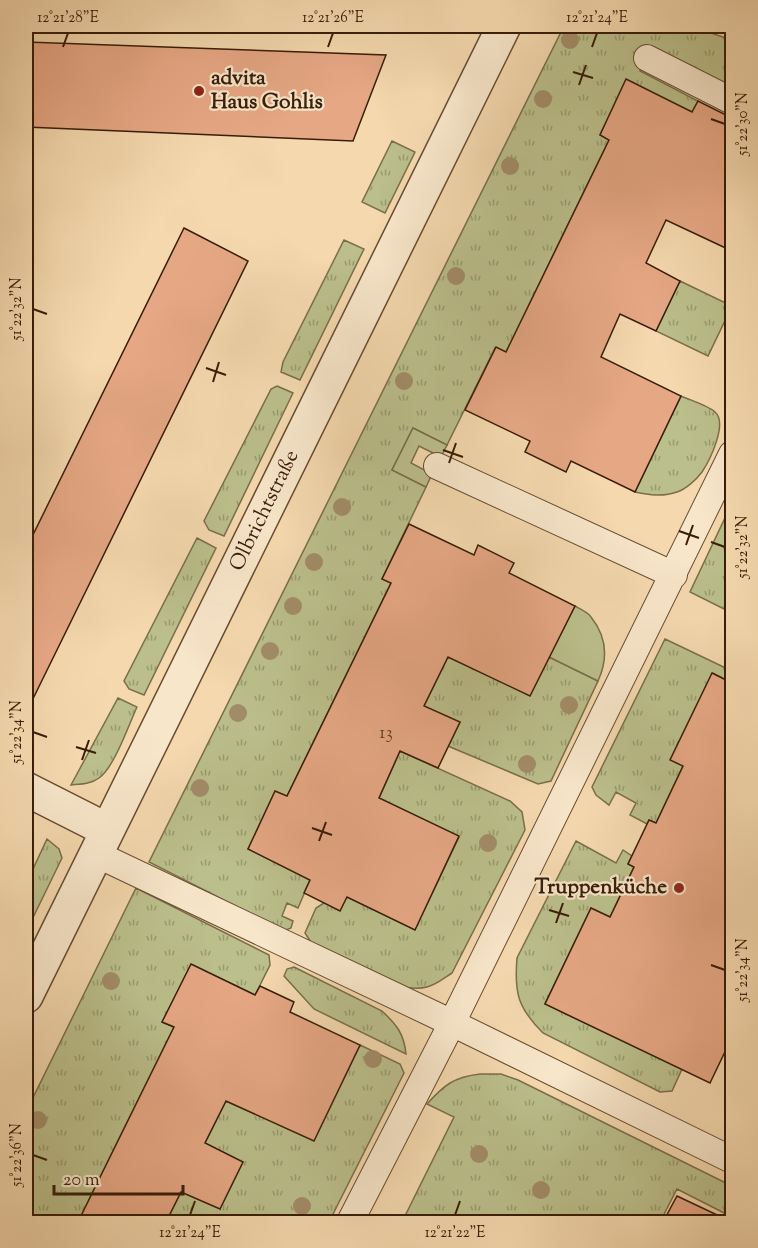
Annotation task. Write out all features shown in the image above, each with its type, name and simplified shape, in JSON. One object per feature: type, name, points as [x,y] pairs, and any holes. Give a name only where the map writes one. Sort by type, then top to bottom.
[{"type":"street","name":"Olbrichtstraße","points":[[26,996],[504,26]]},
{"type":"street","points":[[26,789],[102,842]]},
{"type":"lane","points":[[647,58],[732,101]]},
{"type":"lane","points":[[351,1222],[674,575],[732,453]]},
{"type":"lane","points":[[437,466],[674,575]]},
{"type":"lane","points":[[102,842],[452,1023],[732,1160]]},
{"type":"green space","points":[[564,26],[690,26],[732,40],[732,87],[651,47],[640,71],[698,101],[692,112],[626,80],[600,135],[609,140],[506,352],[495,348],[447,445],[413,428],[392,470],[426,487],[382,579],[391,583],[287,796],[248,849],[310,880],[298,908],[287,903],[282,916],[293,921],[291,928],[286,930],[279,928],[149,862]]},
{"type":"green space","points":[[392,141],[415,152],[385,213],[362,202]]},
{"type":"green space","points":[[344,240],[364,249],[300,380],[281,372],[283,362]]},
{"type":"green space","points":[[680,281],[732,306],[708,356],[656,331]]},
{"type":"green space","points":[[277,386],[293,393],[224,536],[209,530],[204,521],[271,389]]},
{"type":"green space","points":[[681,396],[708,408],[719,417],[719,433],[709,459],[697,478],[680,491],[661,495],[635,492]]},
{"type":"green space","points":[[413,428],[447,445],[441,457],[419,446],[411,463],[432,474],[426,487],[392,470]]},
{"type":"green space","points":[[732,503],[732,613],[690,592]]},
{"type":"green space","points":[[197,538],[216,548],[144,695],[129,689],[124,681]]},
{"type":"green space","points":[[575,606],[590,615],[603,640],[603,665],[598,681],[549,657]]},
{"type":"green space","points":[[665,639],[732,671],[732,683],[713,673],[683,766],[656,823],[649,820],[647,824],[630,815],[636,803],[616,792],[609,805],[596,795],[592,787]]},
{"type":"green space","points":[[448,657],[530,695],[549,657],[598,681],[551,781],[538,784],[448,746],[460,722],[424,706]]},
{"type":"green space","points":[[118,698],[137,707],[116,756],[105,773],[96,780],[71,785]]},
{"type":"green space","points":[[400,751],[510,801],[522,812],[525,830],[452,973],[427,987],[399,986],[384,981],[312,944],[305,933],[316,908],[324,903],[347,897],[415,929],[459,837],[379,798]]},
{"type":"green space","points":[[47,839],[59,849],[62,858],[26,932],[26,884]]},
{"type":"green space","points":[[576,841],[616,863],[623,850],[632,856],[628,864],[634,867],[610,917],[591,908],[545,1004],[682,1069],[672,1091],[660,1092],[543,1033],[523,1008],[517,991],[517,958]]},
{"type":"green space","points":[[136,888],[269,955],[270,965],[255,995],[192,965],[162,1022],[174,1027],[78,1222],[26,1222],[26,1112]]},
{"type":"green space","points":[[294,967],[382,1011],[399,1030],[406,1054],[314,1009],[284,976],[287,969]]},
{"type":"green space","points":[[360,1045],[400,1064],[404,1073],[329,1222],[166,1222],[181,1192],[243,1162],[205,1143],[226,1101],[313,1140]]},
{"type":"green space","points":[[501,1074],[518,1080],[732,1186],[732,1217],[677,1189],[660,1222],[402,1222],[454,1117],[427,1104],[450,1083],[463,1077]]},
{"type":"building","name":"advita Haus Gohlis","points":[[26,42],[386,55],[353,141],[26,127]]},
{"type":"building","points":[[626,79],[692,112],[698,101],[732,118],[732,251],[666,220],[646,263],[680,281],[656,331],[620,314],[601,357],[681,396],[635,492],[571,461],[566,472],[525,452],[530,441],[465,410],[496,347],[506,352],[609,140],[600,135]]},
{"type":"building","points":[[184,228],[248,261],[26,713],[26,549]]},
{"type":"building","points":[[409,524],[474,555],[478,545],[514,563],[509,573],[575,606],[530,696],[448,657],[424,706],[460,722],[438,768],[400,751],[379,798],[459,836],[415,930],[347,897],[340,911],[304,893],[310,880],[248,849],[275,791],[287,796],[391,583],[382,579]]},
{"type":"building","name":"Truppenküche","points":[[712,673],[732,683],[732,1037],[710,1083],[545,1004],[591,908],[610,917],[634,867],[628,864],[649,820],[656,823],[683,766],[670,760]]},
{"type":"building","points":[[191,964],[255,995],[260,986],[294,1002],[290,1012],[360,1045],[314,1141],[226,1101],[205,1143],[243,1162],[220,1209],[181,1192],[166,1222],[78,1222],[174,1027],[162,1022]]},
{"type":"building","points":[[677,1196],[732,1222],[663,1222]]},
{"type":"place","name":"advita Haus Gohlis","points":[[199,91]]},
{"type":"place","name":"Truppenküche","points":[[679,888]]}]
